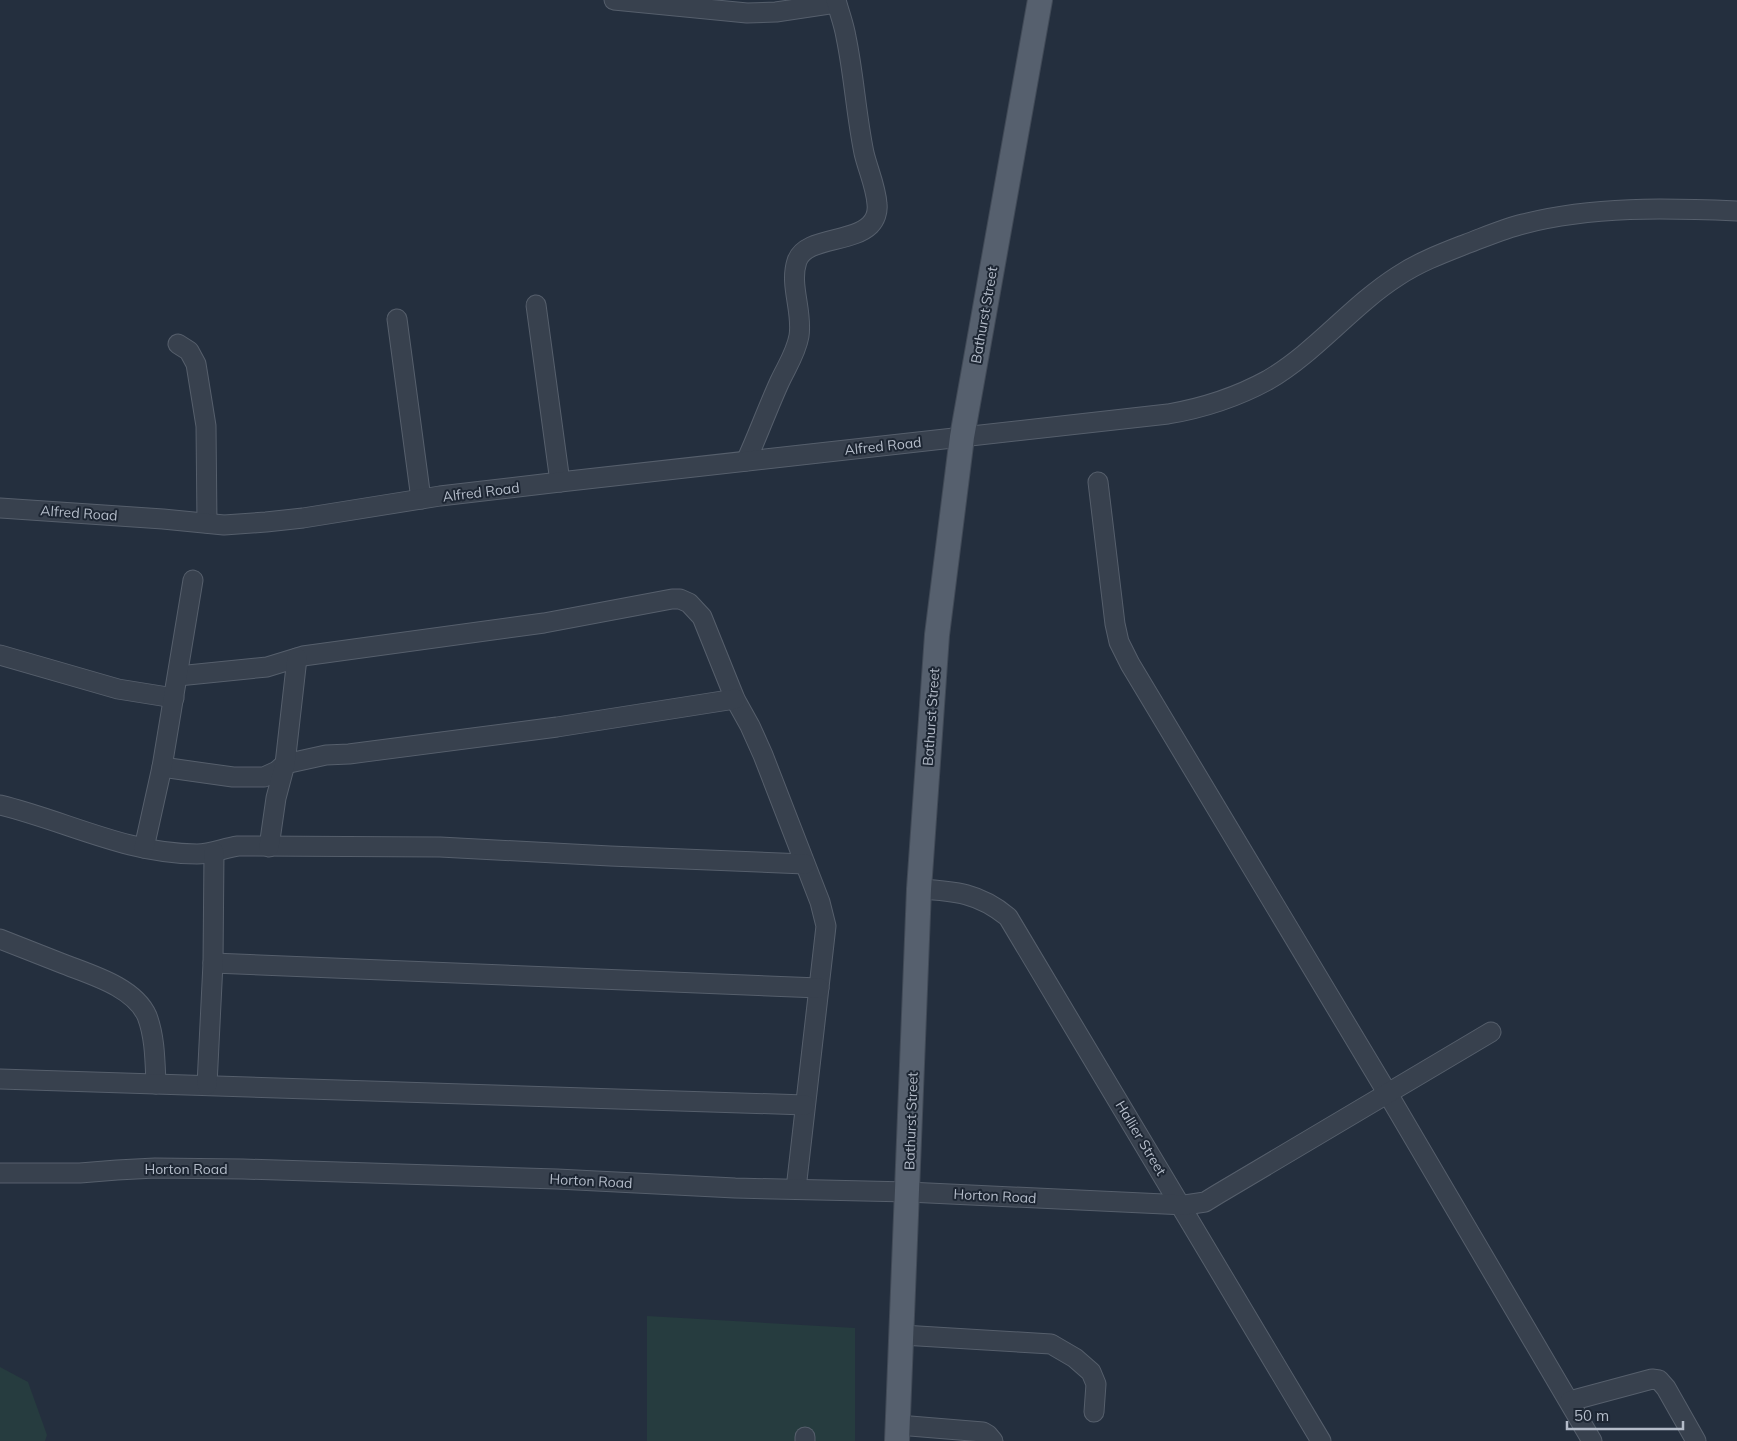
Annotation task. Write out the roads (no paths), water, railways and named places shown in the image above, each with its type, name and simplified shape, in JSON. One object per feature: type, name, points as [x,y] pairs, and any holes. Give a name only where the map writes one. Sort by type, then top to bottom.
[{"type":"main road","name":"Bathurst Street","points":[[898,1433],[920,889],[937,636],[962,437],[1040,0]]},
{"type":"street","points":[[614,0],[747,13],[776,12],[836,2],[846,39],[864,153],[878,205],[876,216],[870,225],[862,230],[835,241],[808,248],[799,256],[795,275],[796,296],[800,314],[797,348],[780,382],[746,461]]},
{"type":"street","name":"Alfred Road","points":[[0,508],[224,525],[303,518],[560,482],[1192,410],[1234,396],[1268,380],[1313,346],[1353,310],[1398,276],[1430,258],[1505,229],[1547,219],[1606,211],[1660,209],[1737,211]]},
{"type":"street","points":[[536,305],[560,482]]},
{"type":"street","points":[[397,319],[421,500]]},
{"type":"street","points":[[178,344],[189,351],[196,364],[206,426],[207,523]]},
{"type":"street","points":[[1098,482],[1115,624],[1119,642],[1140,681],[1388,1094],[1592,1441]]},
{"type":"street","points":[[144,848],[162,767],[193,580]]},
{"type":"street","points":[[178,676],[266,667],[297,658],[544,623],[672,598],[689,602],[702,618],[736,699],[763,754],[820,902],[826,926],[796,1189]]},
{"type":"street","points":[[0,655],[118,689],[174,698]]},
{"type":"street","points":[[269,847],[276,798],[285,764],[297,658]]},
{"type":"street","points":[[162,767],[215,775],[264,777],[277,771],[285,764],[326,755],[349,754],[557,727],[736,699]]},
{"type":"street","points":[[0,805],[28,812],[115,842],[188,854],[214,852],[226,847],[440,848],[805,864]]},
{"type":"street","points":[[208,1086],[213,963],[214,852]]},
{"type":"street","name":"Hallier Street","points":[[920,889],[965,893],[997,907],[1008,917],[1321,1441]]},
{"type":"street","points":[[0,940],[108,981],[138,1003],[146,1014],[151,1028],[156,1084]]},
{"type":"street","points":[[213,963],[818,988]]},
{"type":"street","name":"Horton Road","points":[[0,1173],[80,1173],[155,1168],[243,1169],[557,1179],[735,1188],[908,1192],[1181,1205],[1205,1202],[1491,1032]]},
{"type":"street","points":[[0,1079],[805,1105]]},
{"type":"street","points":[[902,1335],[1051,1344],[1076,1358],[1091,1372],[1096,1384],[1094,1412]]},
{"type":"street","points":[[1570,1401],[1652,1379],[1659,1380],[1666,1388],[1696,1441]]},
{"type":"street","points":[[898,1433],[983,1432],[993,1441]]}]
